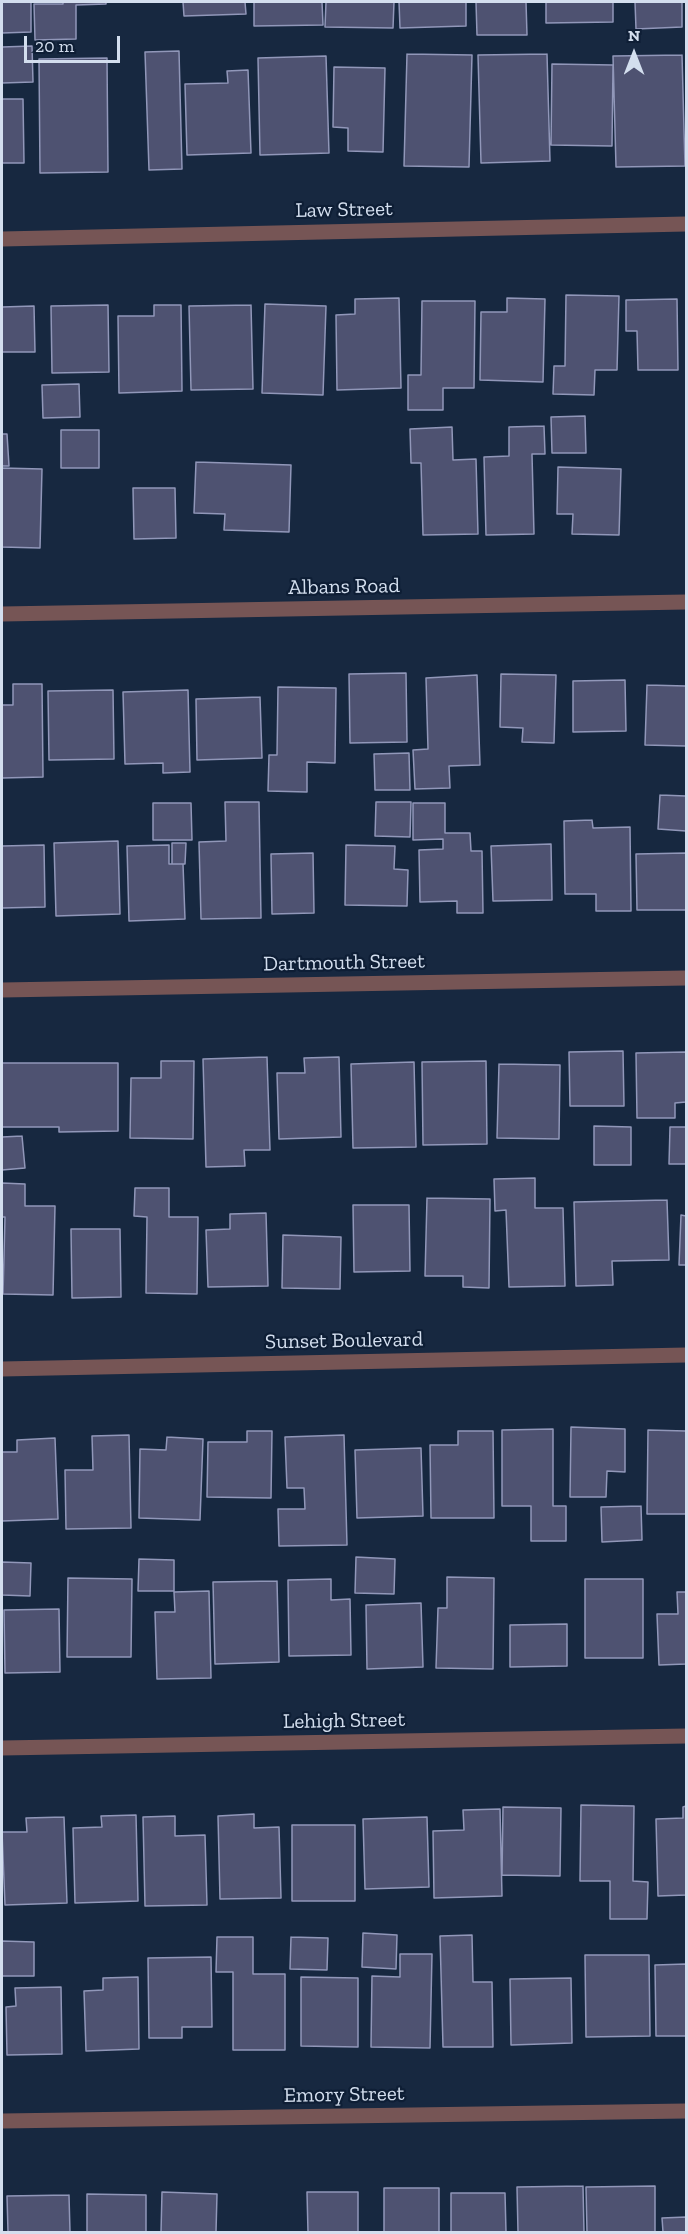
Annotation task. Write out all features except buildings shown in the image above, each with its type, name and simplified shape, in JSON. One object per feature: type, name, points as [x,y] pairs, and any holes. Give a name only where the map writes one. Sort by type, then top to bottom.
[{"type":"street","name":"Law Street","points":[[2,239],[687,224]]},
{"type":"street","name":"Albans Road","points":[[2,614],[687,602]]},
{"type":"street","name":"Dartmouth Street","points":[[2,990],[687,978]]},
{"type":"street","name":"Sunset Boulevard","points":[[2,1369],[687,1355]]},
{"type":"street","name":"Lehigh Street","points":[[2,1748],[687,1736]]},
{"type":"street","name":"Emory Street","points":[[2,2121],[687,2111]]}]
